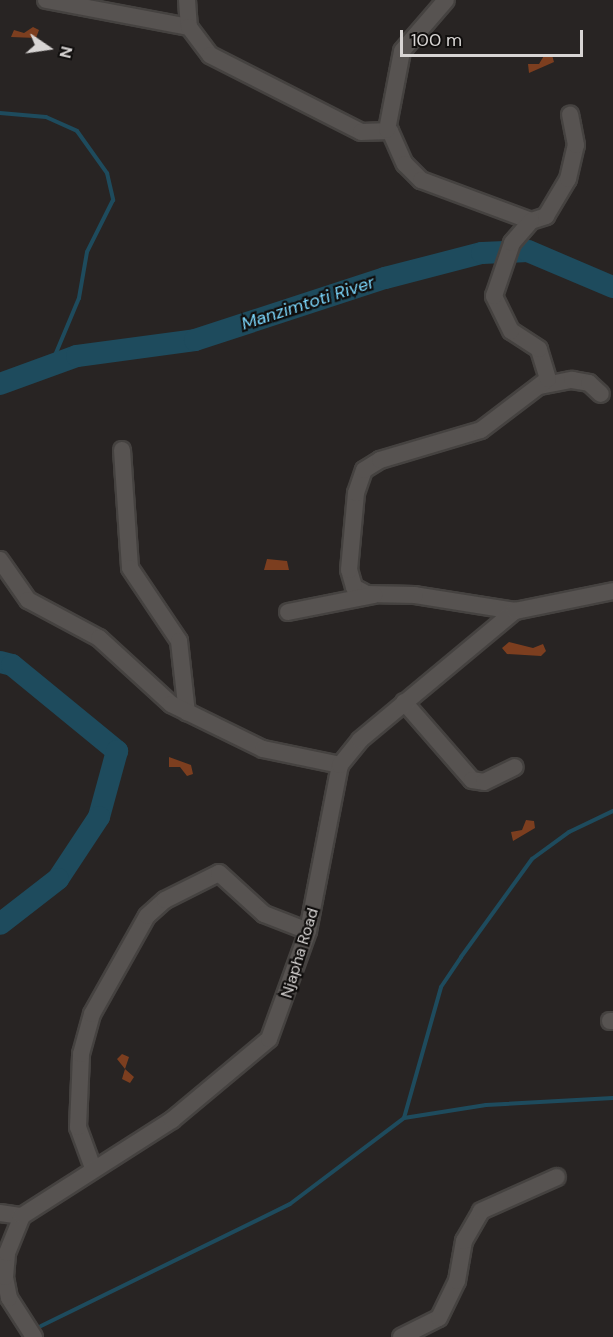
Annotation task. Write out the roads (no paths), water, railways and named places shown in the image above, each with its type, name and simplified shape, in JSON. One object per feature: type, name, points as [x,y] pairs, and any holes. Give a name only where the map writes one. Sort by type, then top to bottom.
[{"type":"street","points":[[46,0],[189,27]]},
{"type":"street","points":[[187,0],[189,27],[210,55],[304,105],[362,132],[387,130]]},
{"type":"street","points":[[446,0],[402,51],[387,130],[405,164],[421,180],[531,221]]},
{"type":"street","points":[[374,595],[354,587],[349,570],[356,493],[363,470],[380,460],[481,430],[548,379],[546,363],[539,349],[501,318],[494,296],[512,243],[531,221],[546,216],[568,179],[576,137],[570,115]]},
{"type":"street","points":[[536,387],[572,380],[589,383],[601,394]]},
{"type":"street","points":[[123,450],[130,568],[149,604],[179,641],[186,670],[187,712]]},
{"type":"street","points":[[0,560],[28,600],[99,638],[187,712],[263,749],[340,765],[404,702],[515,611]]},
{"type":"street","points":[[288,612],[374,595],[406,594],[515,611],[613,591]]},
{"type":"street","points":[[404,702],[472,780],[484,782],[515,766]]},
{"type":"street","name":"Njapha Road","points":[[22,1216],[93,1168],[172,1120],[269,1039],[308,931],[340,765]]},
{"type":"street","points":[[93,1168],[78,1127],[83,1047],[92,1014],[147,916],[165,900],[219,873],[273,920],[308,931]]},
{"type":"street","points":[[401,1337],[439,1318],[457,1281],[464,1241],[481,1211],[557,1176]]},
{"type":"street","points":[[0,1213],[22,1216],[7,1253],[5,1277],[9,1298],[34,1337]]},
{"type":"waterway","points":[[0,113],[46,117],[77,131],[107,173],[113,200],[87,252],[79,298],[51,365]]},
{"type":"waterway","name":"Manzimtoti River","points":[[0,384],[77,356],[195,340],[385,278],[482,253],[528,251],[613,287]]},
{"type":"waterway","name":"Manzimtoti River","points":[[0,662],[12,665],[117,751],[99,817],[58,879],[0,924]]},
{"type":"waterway","points":[[41,1326],[290,1204],[404,1118],[441,987],[461,957],[532,859],[569,832],[613,811]]},
{"type":"waterway","points":[[404,1118],[486,1105],[613,1098]]}]
